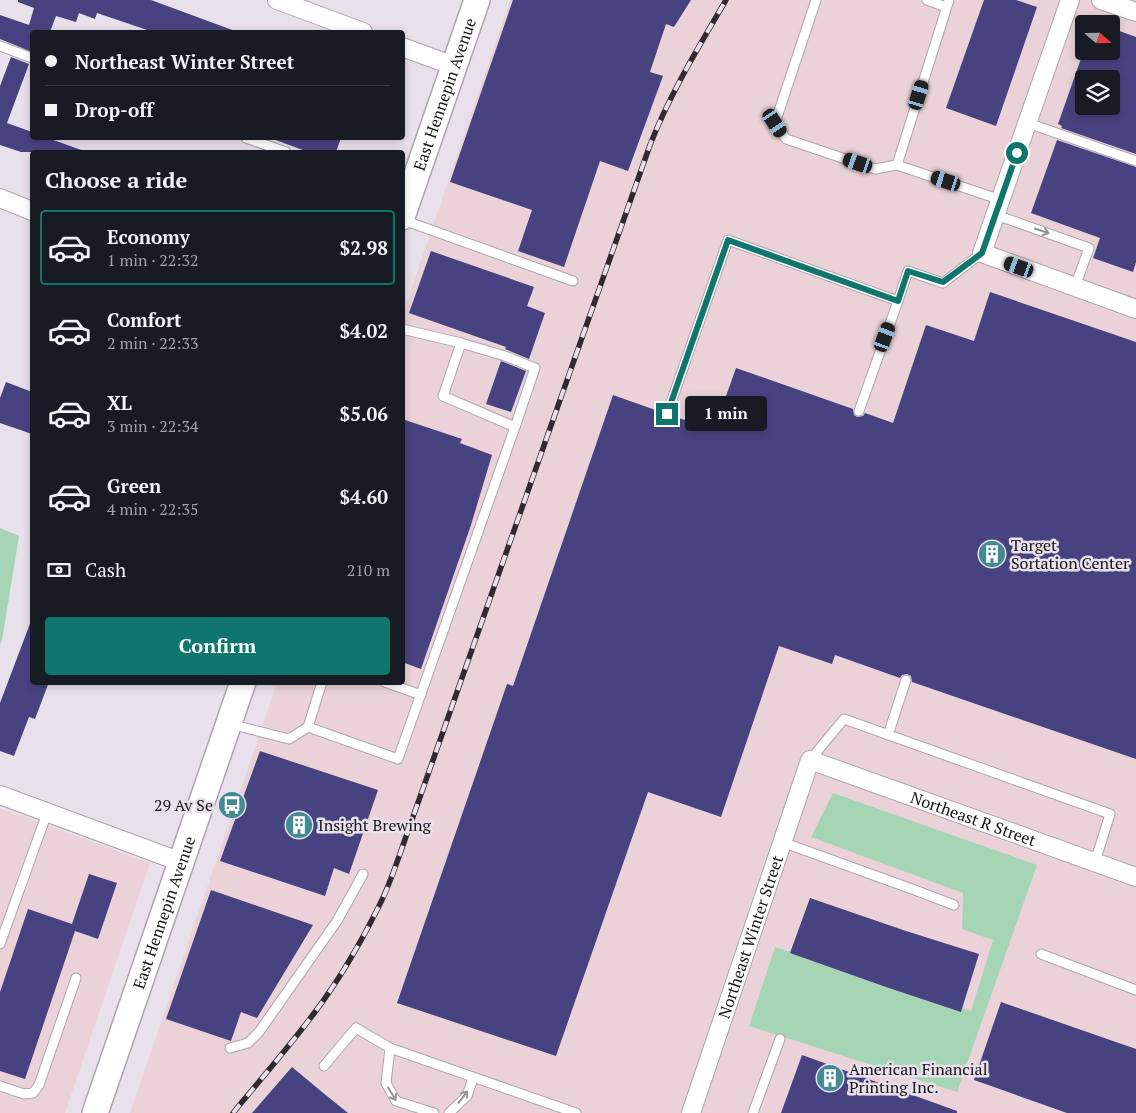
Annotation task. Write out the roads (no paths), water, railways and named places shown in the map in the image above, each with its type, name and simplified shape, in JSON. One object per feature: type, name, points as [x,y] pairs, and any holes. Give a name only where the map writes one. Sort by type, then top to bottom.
[{"type":"main road","name":"East Hennepin Avenue","points":[[405,205],[477,0]]},
{"type":"main road","name":"East Hennepin Avenue","points":[[95,1113],[242,685]]},
{"type":"street","points":[[277,0],[358,30]]},
{"type":"street","points":[[1070,0],[982,253],[1136,309]]},
{"type":"street","points":[[1101,0],[1136,12]]},
{"type":"street","points":[[405,48],[454,66]]},
{"type":"street","points":[[0,198],[30,210]]},
{"type":"street","name":"Northeast Winter Street","points":[[690,1113],[810,760]]},
{"type":"street","name":"Northeast R Street","points":[[810,760],[1136,877]]},
{"type":"street","points":[[0,795],[181,862]]},
{"type":"lane","points":[[816,0],[775,123],[786,139],[875,169],[897,165],[998,207],[1089,248],[1075,287]]},
{"type":"lane","points":[[897,165],[947,3],[927,0]]},
{"type":"lane","points":[[0,46],[30,57]]},
{"type":"lane","points":[[1028,123],[1136,161]]},
{"type":"lane","points":[[252,140],[280,150]]},
{"type":"lane","points":[[405,208],[573,281]]},
{"type":"lane","points":[[667,414],[728,240],[898,301]]},
{"type":"lane","points":[[859,411],[908,271],[943,282],[982,253]]},
{"type":"lane","points":[[308,727],[398,759],[535,368],[505,356],[461,343],[405,330]]},
{"type":"lane","points":[[461,343],[443,396],[515,426]]},
{"type":"lane","points":[[888,735],[906,680]]},
{"type":"lane","points":[[229,724],[289,739],[308,727],[321,685]]},
{"type":"lane","points":[[393,685],[420,695]]},
{"type":"lane","points":[[810,760],[844,719],[1110,814],[1095,862]]},
{"type":"lane","points":[[0,944],[47,813]]},
{"type":"lane","points":[[782,842],[954,905]]},
{"type":"lane","points":[[230,1048],[248,1043],[259,1032],[337,921],[363,874]]},
{"type":"lane","points":[[1041,954],[1136,990]]},
{"type":"lane","points":[[0,1086],[24,1094],[33,1093],[39,1085],[76,978]]},
{"type":"lane","points":[[324,1066],[356,1028],[390,1048],[576,1113]]},
{"type":"lane","points":[[753,1113],[780,1040]]},
{"type":"lane","points":[[390,1048],[386,1083],[396,1101],[434,1113]]},
{"type":"lane","points":[[448,1113],[467,1096],[473,1078]]},
{"type":"railway","points":[[233,1113],[324,1000],[341,975],[385,893],[650,145],[675,89],[726,0]]},
{"type":"place","name":"Target Sortation Center","points":[[992,554]]},
{"type":"place","name":"29 Av Se","points":[[232,805]]},
{"type":"place","name":"Insight Brewing","points":[[299,825]]},
{"type":"place","name":"American Financial Printing Inc.","points":[[830,1078]]}]
